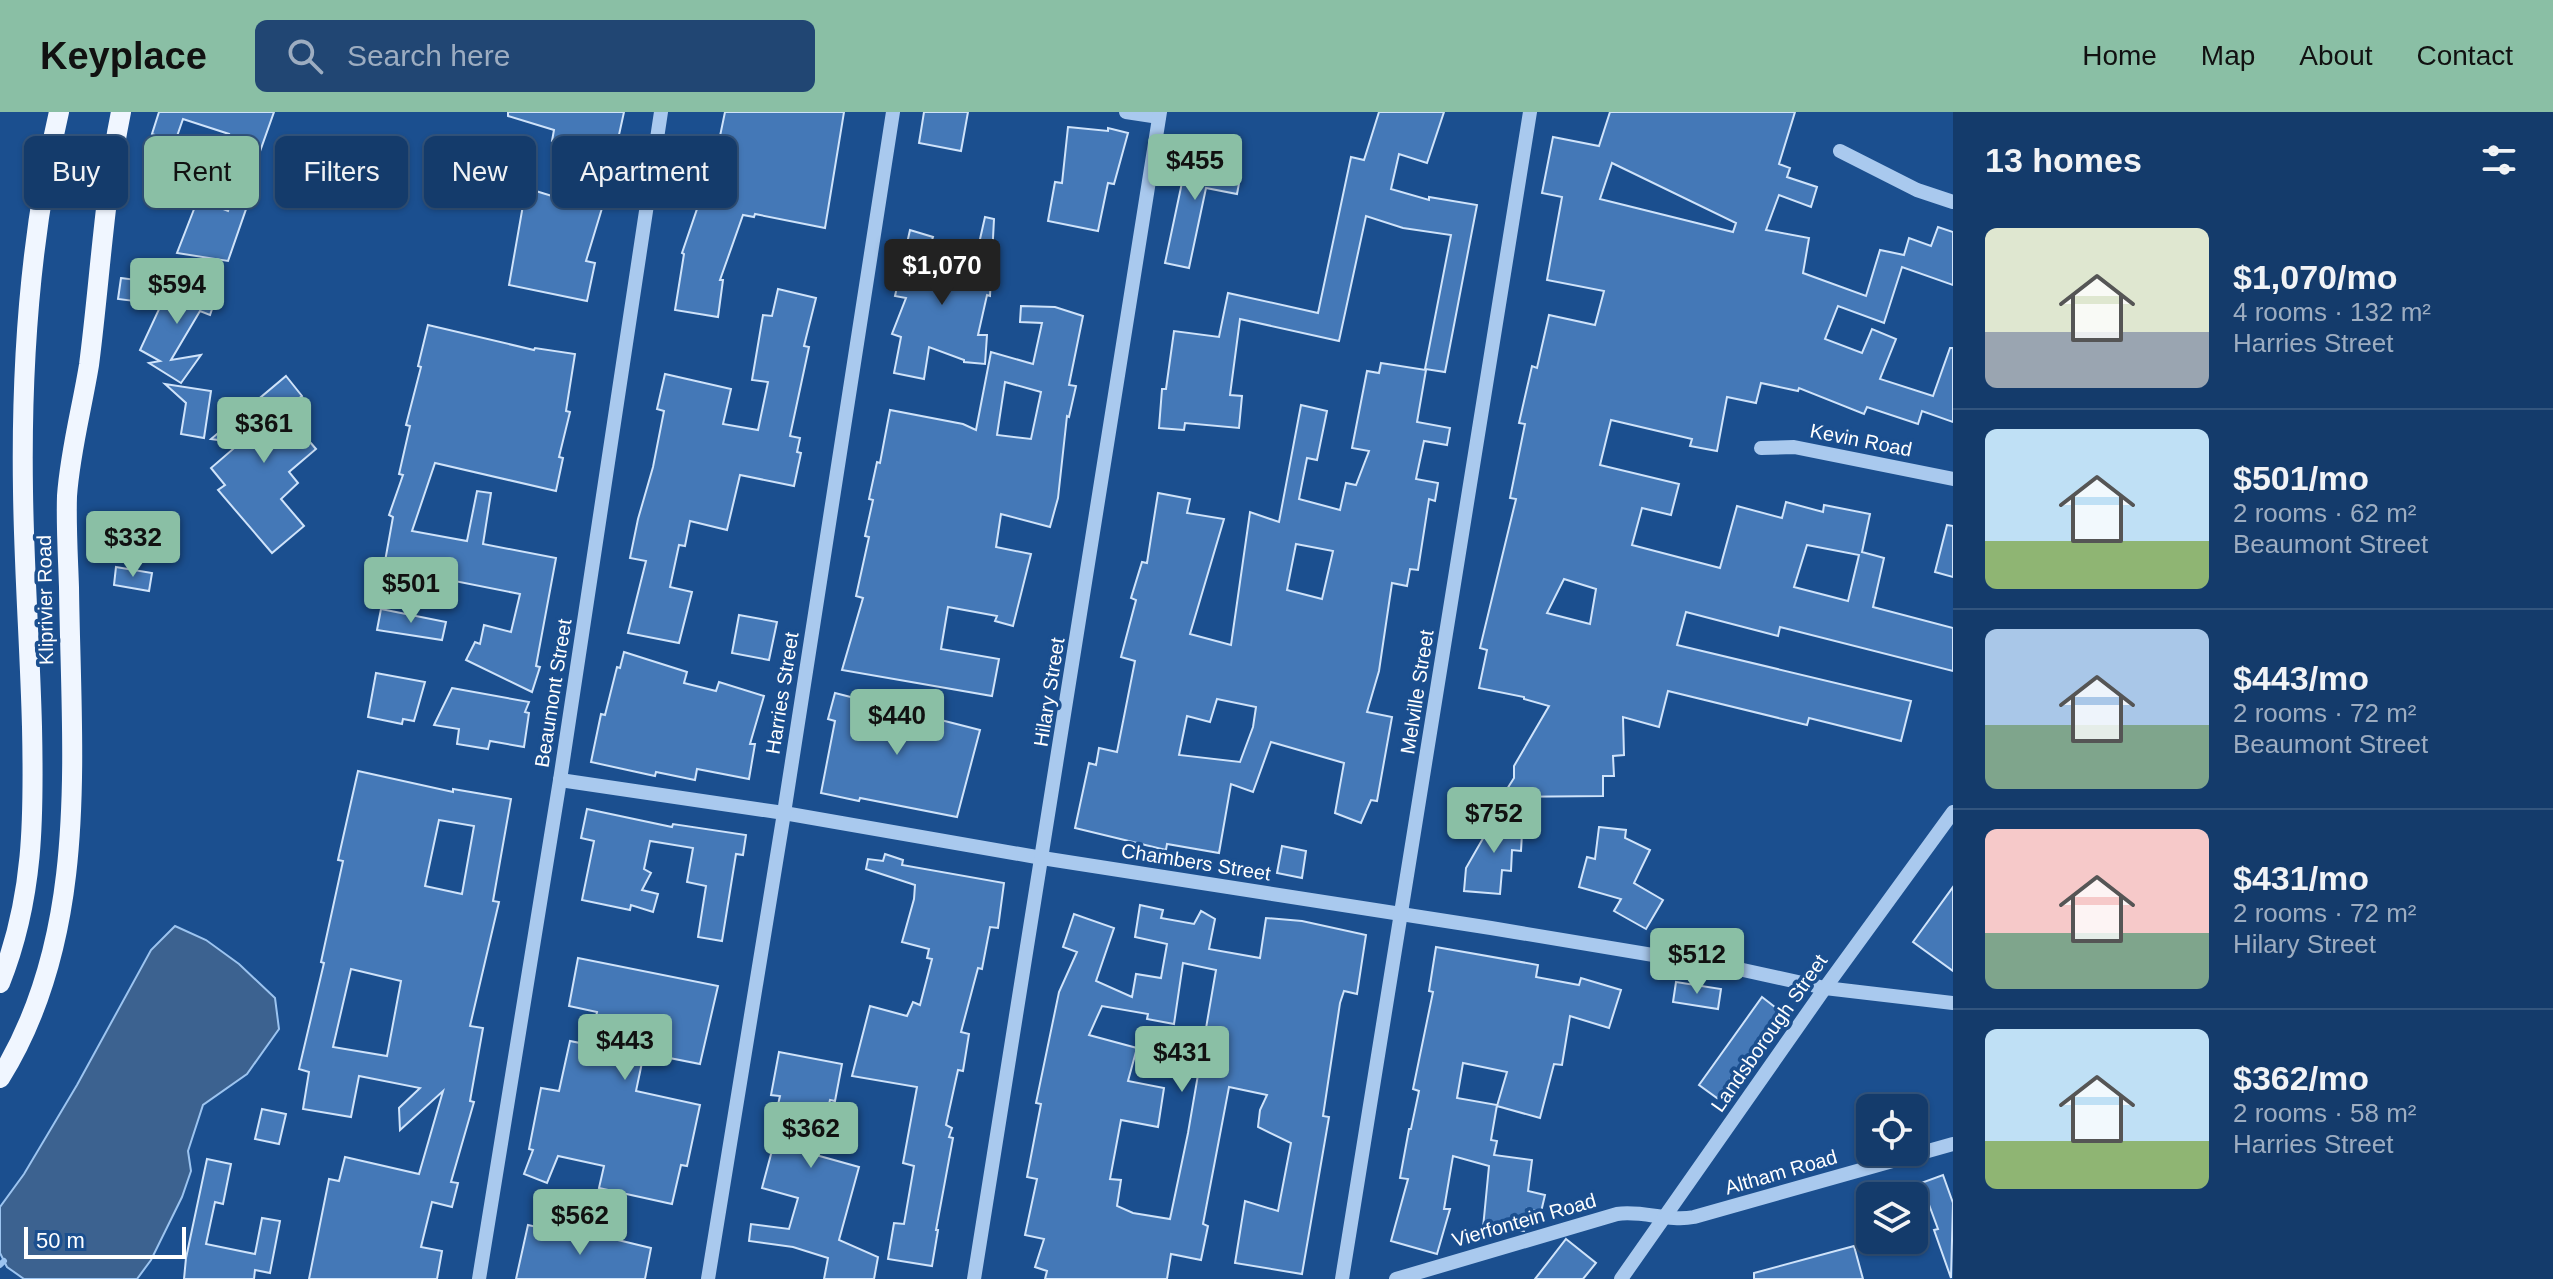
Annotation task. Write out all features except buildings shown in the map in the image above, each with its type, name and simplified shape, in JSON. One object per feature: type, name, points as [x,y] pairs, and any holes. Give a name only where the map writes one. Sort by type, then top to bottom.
[{"type":"main road","name":"Kliprivier Road","points":[[0,983],[22,912],[33,834],[31,666],[23,490],[25,375],[36,246],[59,112]]},
{"type":"main road","name":"Kliprivier Road","points":[[0,1078],[28,1024],[48,967],[61,913],[71,841],[67,496],[89,363],[102,233],[121,112]]},
{"type":"street","name":"Beaumont Street","points":[[479,1279],[560,780],[661,112]]},
{"type":"street","name":"Harries Street","points":[[708,1279],[893,112]]},
{"type":"street","points":[[1126,112],[1160,115]]},
{"type":"street","name":"Melville Street","points":[[1342,1279],[1530,112]]},
{"type":"street","name":"Hilary Street","points":[[974,1279],[1160,115]]},
{"type":"street","points":[[1840,151],[1917,190],[1953,202]]},
{"type":"street","name":"Kevin Road","points":[[1761,448],[1794,447],[1953,479]]},
{"type":"street","name":"Chambers Street","points":[[560,780],[784,813],[1042,858],[1727,967],[1825,988]]},
{"type":"street","name":"Landsborough Street","points":[[1621,1279],[1953,812]]},
{"type":"street","points":[[1825,988],[1953,1003]]},
{"type":"street","name":"Altham Road","points":[[1665,1218],[1694,1217],[1953,1144]]},
{"type":"street","name":"Vierfontein Road","points":[[1396,1279],[1617,1214],[1637,1213],[1665,1218]]},
{"type":"water","points":[[175,926],[206,940],[239,964],[275,998],[279,1029],[247,1074],[203,1105],[188,1151],[191,1171],[182,1197],[151,1260],[137,1279],[24,1279],[7,1267],[0,1253],[0,1207],[24,1174],[77,1085],[151,950]]},
{"type":"waterway","points":[[0,1265],[4,1261]]}]
